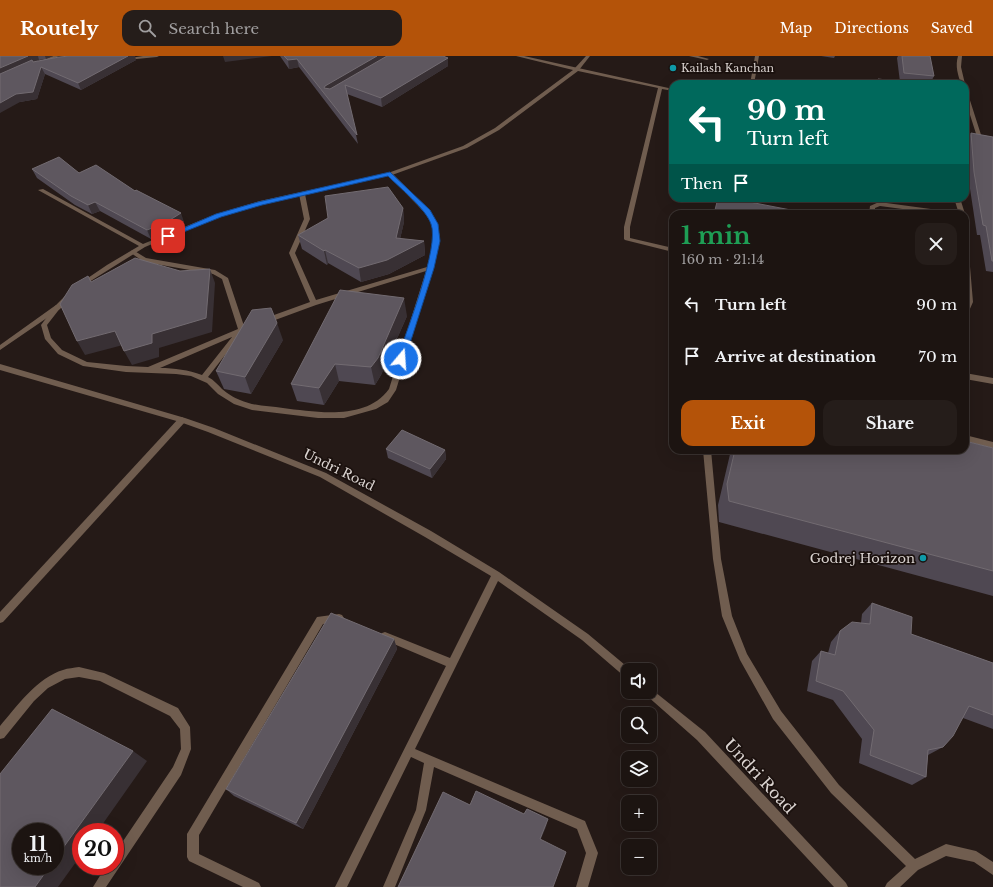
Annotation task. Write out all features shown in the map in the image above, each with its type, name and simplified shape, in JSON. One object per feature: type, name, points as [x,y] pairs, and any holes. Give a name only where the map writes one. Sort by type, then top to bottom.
[{"type":"street","points":[[35,64],[57,56]]},
{"type":"street","points":[[118,59],[157,56]]},
{"type":"street","points":[[518,56],[669,89]]},
{"type":"street","points":[[390,174],[427,212],[435,224],[437,241],[392,390],[385,400],[373,407],[344,415],[318,415],[252,407],[237,402],[221,392],[210,381],[203,378],[176,371],[104,367],[86,364],[60,352],[48,339],[44,325],[58,307],[85,281],[143,246],[218,215],[260,203],[390,174],[465,147],[497,128],[576,69],[588,56]]},
{"type":"street","points":[[691,56],[707,60]]},
{"type":"street","points":[[753,80],[757,56]]},
{"type":"street","points":[[960,56],[958,61],[962,80]]},
{"type":"street","points":[[40,62],[61,61]]},
{"type":"street","points":[[660,88],[627,227],[627,239],[669,249]]},
{"type":"street","points":[[969,104],[981,142]]},
{"type":"street","points":[[969,140],[993,144]]},
{"type":"street","points":[[42,190],[143,246]]},
{"type":"street","points":[[302,194],[307,219],[292,253],[314,303]]},
{"type":"street","points":[[872,210],[872,207],[879,204],[923,210]]},
{"type":"street","points":[[132,252],[144,260],[215,272],[225,278],[242,330]]},
{"type":"street","points":[[149,370],[242,330],[314,303],[430,268]]},
{"type":"street","points":[[969,290],[969,304]]},
{"type":"street","points":[[0,348],[58,307]]},
{"type":"street","points":[[203,378],[242,330]]},
{"type":"street","name":"Undri Road","points":[[0,367],[182,420],[211,430],[323,475],[428,534],[496,575],[585,637],[621,668]]},
{"type":"street","points":[[969,377],[993,381]]},
{"type":"street","points":[[0,619],[182,420]]},
{"type":"street","points":[[969,439],[993,445]]},
{"type":"street","points":[[707,454],[717,559],[727,616],[743,657],[777,715],[835,789],[914,866]]},
{"type":"street","points":[[341,887],[496,575]]},
{"type":"street","points":[[255,887],[193,857],[193,834],[320,620],[339,618],[346,620]]},
{"type":"street","points":[[374,632],[451,663]]},
{"type":"street","points":[[0,734],[30,698],[45,685],[64,674],[79,672],[101,676],[174,712],[185,728],[186,749],[177,771],[124,850]]},
{"type":"street","name":"Undri Road","points":[[657,699],[701,736],[842,887]]},
{"type":"street","points":[[408,751],[581,824],[592,853],[582,887]]},
{"type":"street","points":[[389,887],[421,810],[430,760]]},
{"type":"street","points":[[891,887],[914,866],[946,850],[976,857],[993,869]]},
{"type":"street","points":[[99,887],[107,875]]},
{"type":"building","points":[[0,56],[28,56],[0,68]]},
{"type":"building","points":[[70,56],[128,56],[78,83],[41,67],[33,92],[16,94],[0,103],[0,74],[32,60],[33,62]]},
{"type":"building","points":[[284,56],[377,56],[324,88],[330,89],[387,56],[443,56],[448,58],[381,98],[345,85],[357,135],[297,59],[288,60]]},
{"type":"building","points":[[902,56],[930,56],[934,76],[904,73]]},
{"type":"building","points":[[971,133],[993,137],[993,261],[986,226],[983,225],[974,172]]},
{"type":"building","points":[[59,157],[79,173],[96,165],[135,191],[136,190],[181,213],[165,223],[147,230],[95,202],[88,205],[71,196],[32,169]]},
{"type":"building","points":[[388,187],[403,208],[396,238],[424,241],[387,260],[359,268],[325,250],[324,251],[298,235],[328,218],[325,196]]},
{"type":"building","points":[[717,202],[750,202],[791,210],[715,210]]},
{"type":"building","points":[[135,258],[180,271],[210,269],[206,318],[152,334],[152,343],[124,351],[115,331],[77,341],[60,304],[72,285],[88,276],[91,282]]},
{"type":"building","points":[[340,290],[404,298],[378,358],[371,367],[335,364],[319,388],[291,384]]},
{"type":"building","points":[[271,308],[277,323],[245,377],[216,371],[252,310]]},
{"type":"building","points":[[402,430],[445,450],[430,469],[386,449]]},
{"type":"building","name":"Godrej Horizon","points":[[969,442],[993,448],[993,571],[729,501],[727,484],[734,454],[969,454]]},
{"type":"building","points":[[872,603],[912,617],[911,634],[993,663],[993,715],[969,706],[953,736],[943,747],[928,750],[926,777],[870,755],[874,730],[843,691],[816,681],[821,651],[835,655],[840,631],[852,622],[870,624]]},
{"type":"building","points":[[331,613],[394,639],[296,823],[226,789]]},
{"type":"building","points":[[52,709],[133,751],[81,823],[72,823],[72,835],[64,847],[64,823],[12,823],[12,875],[44,875],[35,887],[0,887],[0,774]]},
{"type":"building","points":[[476,791],[524,814],[527,809],[548,819],[540,839],[566,852],[553,887],[398,887],[443,792],[470,805]]},
{"type":"place","name":"Kailash Kanchan","points":[[673,68]]},
{"type":"place","name":"Godrej Horizon","points":[[923,558]]},
{"type":"route","points":[[168,236],[218,215],[260,203],[390,174],[427,212],[435,224],[437,241],[401,359]]}]
